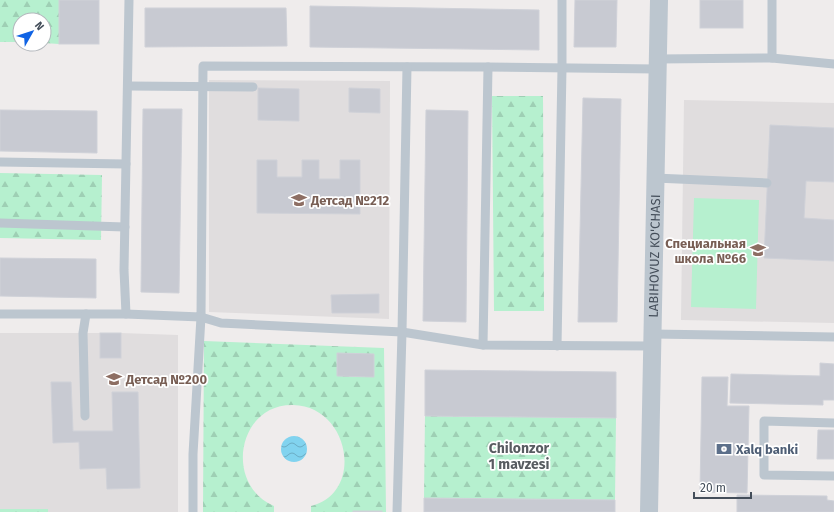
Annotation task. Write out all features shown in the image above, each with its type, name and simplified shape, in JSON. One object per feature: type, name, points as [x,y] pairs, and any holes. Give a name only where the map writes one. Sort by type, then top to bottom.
[{"type":"street","name":"LABIHOVUZ KO'CHASI","points":[[649,512],[659,0]]},
{"type":"lane","points":[[126,314],[124,270],[129,0]]},
{"type":"lane","points":[[557,346],[562,0]]},
{"type":"lane","points":[[772,0],[772,58]]},
{"type":"lane","points":[[193,512],[194,454],[201,317],[203,66],[562,68],[772,58],[834,64]]},
{"type":"lane","points":[[397,512],[407,67]]},
{"type":"lane","points":[[483,345],[488,67]]},
{"type":"lane","points":[[128,86],[253,87]]},
{"type":"lane","points":[[0,162],[126,164]]},
{"type":"lane","points":[[656,178],[767,183]]},
{"type":"lane","points":[[0,223],[125,227]]},
{"type":"lane","points":[[0,314],[126,314],[201,317],[221,323],[402,332],[483,345],[557,346],[652,340],[834,337]]},
{"type":"lane","points":[[85,416],[83,333],[86,314]]},
{"type":"lane","points":[[834,423],[764,421],[764,475],[834,476]]},
{"type":"shaded area","name":"Детсад №212","points":[[209,80],[390,81],[389,319],[209,312]]},
{"type":"shaded area","name":"Специальная школа №66","points":[[684,100],[834,103],[834,323],[681,320]]},
{"type":"shaded area","name":"Детсад №200","points":[[0,333],[121,333],[178,335],[178,512],[0,512]]},
{"type":"green space","points":[[0,0],[59,0],[59,44],[52,44],[52,12],[12,12],[12,42],[0,42]]},
{"type":"green space","points":[[492,96],[543,96],[544,311],[494,311]]},
{"type":"green space","points":[[0,173],[102,175],[101,240],[0,238]]},
{"type":"green space","points":[[694,198],[759,200],[756,309],[691,307]]},
{"type":"green space","points":[[204,341],[384,348],[386,512],[311,512],[311,506],[328,498],[339,485],[344,469],[344,451],[338,434],[327,419],[312,409],[293,405],[274,408],[259,417],[249,431],[244,447],[243,465],[248,481],[258,496],[274,506],[274,512],[203,512]]},
{"type":"green space","points":[[425,416],[616,418],[615,500],[424,498]]},
{"type":"green space","points":[[0,509],[48,509],[48,512],[0,512]]},
{"type":"water","points":[[294,436],[303,440],[307,449],[303,458],[294,462],[285,458],[281,449],[285,440]]},
{"type":"building","points":[[59,0],[99,0],[99,44],[59,44]]},
{"type":"building","points":[[575,0],[617,0],[616,47],[574,47]]},
{"type":"building","points":[[700,0],[743,0],[743,28],[700,28]]},
{"type":"building","points":[[310,6],[539,10],[539,50],[310,47]]},
{"type":"building","points":[[145,8],[286,8],[287,46],[145,47]]},
{"type":"building","points":[[258,88],[299,89],[299,121],[258,120]]},
{"type":"building","points":[[349,88],[380,89],[380,113],[349,112]]},
{"type":"building","points":[[583,98],[621,99],[617,322],[578,322]]},
{"type":"building","points":[[143,109],[182,109],[179,293],[141,292]]},
{"type":"building","points":[[0,110],[97,111],[97,153],[0,151]]},
{"type":"building","points":[[426,110],[468,111],[466,322],[423,321]]},
{"type":"building","points":[[770,125],[834,128],[834,182],[806,181],[804,218],[834,220],[834,261],[764,258]]},
{"type":"building","points":[[257,160],[277,160],[277,177],[302,177],[302,160],[319,160],[319,179],[340,179],[340,160],[360,160],[360,214],[257,213]]},
{"type":"building","points":[[0,258],[96,259],[96,298],[0,296]]},
{"type":"building","points":[[379,294],[379,313],[332,313],[331,295]]},
{"type":"building","points":[[100,333],[121,333],[121,358],[100,358]]},
{"type":"building","points":[[337,353],[374,354],[374,377],[337,376]]},
{"type":"building","points":[[820,363],[834,364],[834,400],[823,400],[823,405],[730,403],[731,374],[820,376]]},
{"type":"building","points":[[425,370],[616,372],[616,418],[425,416]]},
{"type":"building","name":"Xalq banki","points":[[702,377],[728,377],[727,406],[749,406],[747,493],[700,492]]},
{"type":"building","points":[[51,382],[71,382],[73,431],[113,431],[112,392],[138,392],[140,488],[107,489],[106,468],[80,469],[79,442],[53,443]]},
{"type":"building","points":[[818,430],[834,430],[834,459],[817,459]]},
{"type":"building","points":[[737,495],[827,496],[827,500],[834,501],[834,512],[737,512]]},
{"type":"building","points":[[424,498],[615,500],[615,512],[424,512]]},
{"type":"building","points":[[382,511],[382,512],[353,512]]},
{"type":"place","name":"Детсад №212","points":[[299,200]]},
{"type":"place","name":"Специальная школа №66","points":[[758,250]]},
{"type":"place","name":"Детсад №200","points":[[114,379]]},
{"type":"place","name":"Xalq banki","points":[[724,449]]},
{"type":"district","name":"Chilonzor 1 mavzesi","points":[[519,456]]}]
